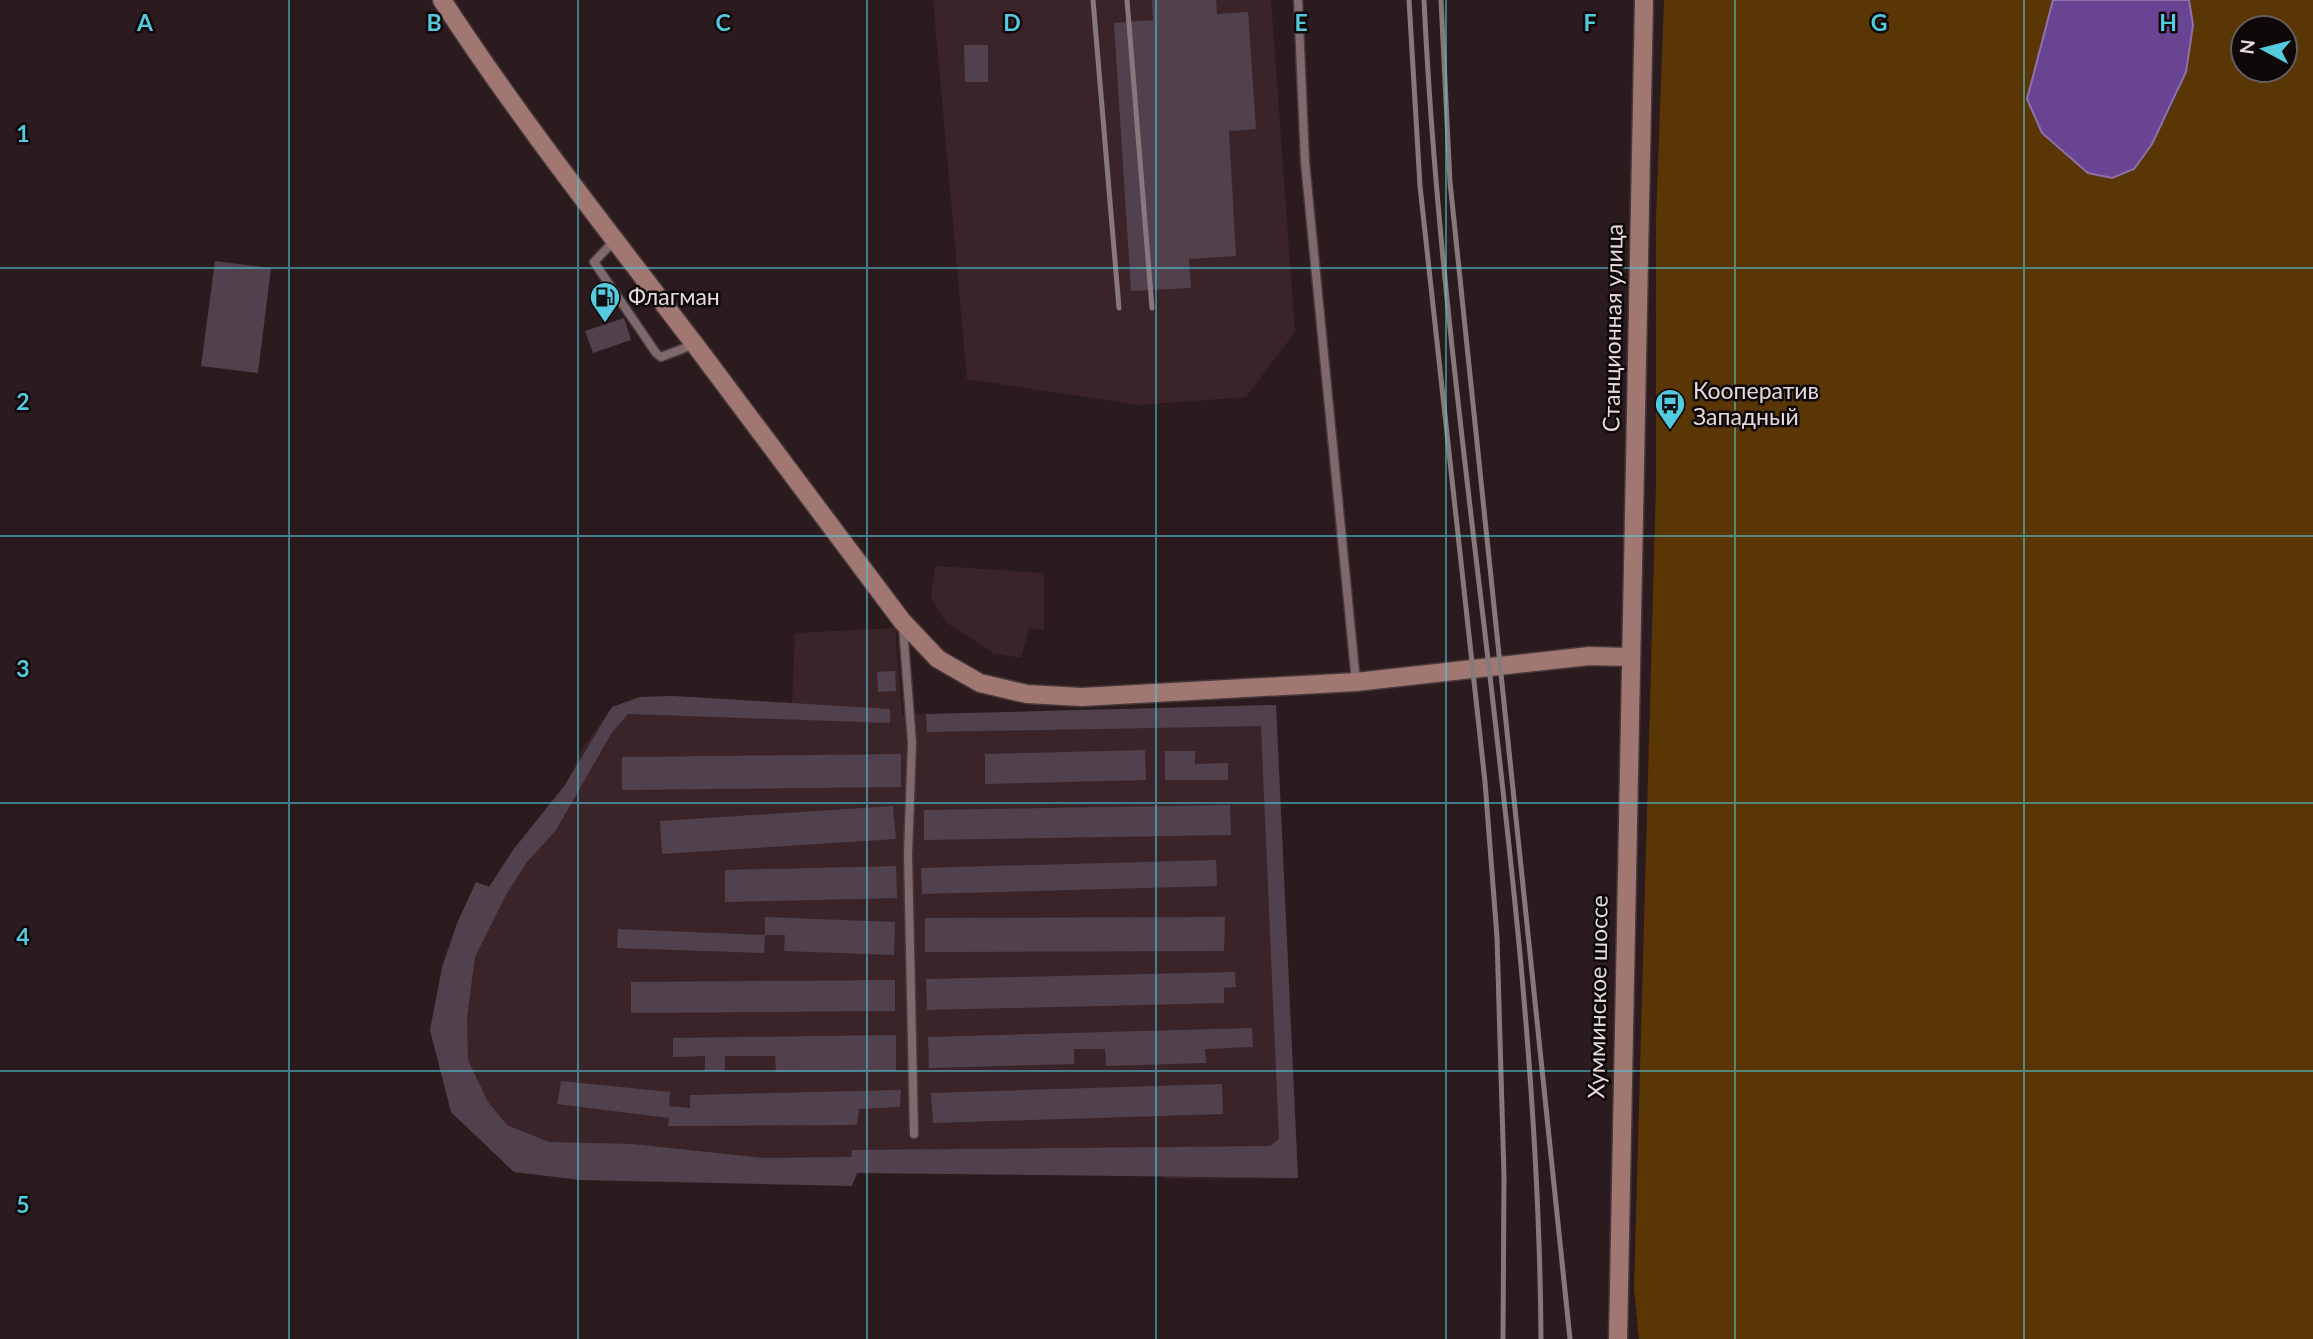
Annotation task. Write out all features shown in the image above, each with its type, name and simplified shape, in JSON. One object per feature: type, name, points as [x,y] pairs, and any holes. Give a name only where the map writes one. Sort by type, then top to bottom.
[{"type":"street","points":[[442,0],[493,78],[613,242],[695,344],[902,621],[938,659],[980,683],[1027,694],[1082,697],[1356,682],[1589,656],[1630,657]]},
{"type":"street","name":"Станционная улица","points":[[1630,657],[1644,0]]},
{"type":"street","name":"Хумминское шоссе","points":[[1618,1339],[1630,657]]},
{"type":"lane","points":[[1298,0],[1305,162],[1356,682]]},
{"type":"lane","points":[[613,242],[594,262],[656,353],[661,357],[695,344]]},
{"type":"lane","points":[[902,621],[912,743],[908,855],[914,1135]]},
{"type":"shaded area","points":[[933,0],[1271,0],[1295,332],[1246,397],[1139,405],[967,379]]},
{"type":"shaded area","points":[[1664,0],[2053,0],[2027,99],[2134,169],[2159,131],[2179,89],[2190,45],[2189,0],[2313,0],[2313,1339],[1639,1339],[1634,1289],[1656,484],[1656,219]]},
{"type":"shaded area","points":[[2053,0],[2189,0],[2193,25],[2186,72],[2152,144],[2134,169],[2112,178],[2088,173],[2042,133],[2027,99]]},
{"type":"shaded area","points":[[935,566],[1044,573],[1044,630],[1029,628],[1021,658],[993,653],[946,622],[931,599]]},
{"type":"shaded area","points":[[895,628],[902,715],[1276,705],[1298,1178],[1165,1179],[1161,1167],[857,1173],[852,1186],[581,1180],[514,1172],[451,1112],[430,1030],[443,961],[458,921],[476,882],[489,887],[513,850],[565,785],[582,749],[612,707],[640,697],[673,696],[792,703],[795,633]]},
{"type":"building","points":[[1152,0],[1216,0],[1217,14],[1248,12],[1256,129],[1229,131],[1236,256],[1189,259],[1191,288],[1131,291],[1114,23],[1153,20]]},
{"type":"building","points":[[964,45],[988,45],[988,82],[965,82]]},
{"type":"building","points":[[215,261],[271,268],[258,373],[201,366]]},
{"type":"building","points":[[624,318],[631,340],[593,353],[585,331]]},
{"type":"building","points":[[895,671],[896,691],[878,692],[877,672]]},
{"type":"building","points":[[673,696],[890,709],[890,723],[628,714],[611,734],[556,830],[527,862],[507,893],[475,957],[467,1017],[468,1060],[488,1102],[507,1125],[549,1142],[633,1144],[765,1158],[851,1157],[852,1150],[1270,1146],[1279,1139],[1261,726],[927,732],[926,714],[1276,705],[1298,1178],[857,1173],[852,1186],[581,1180],[514,1172],[451,1112],[430,1030],[442,968],[458,921],[476,882],[489,887],[513,850],[565,785],[612,707],[640,697]]},
{"type":"building","points":[[1145,750],[1146,780],[985,784],[985,754]]},
{"type":"building","points":[[1165,751],[1195,751],[1195,764],[1228,763],[1228,780],[1165,780]]},
{"type":"building","points":[[901,754],[901,787],[622,790],[622,757]]},
{"type":"building","points":[[1230,805],[1231,835],[924,840],[924,810]]},
{"type":"building","points":[[893,806],[896,839],[662,854],[660,821]]},
{"type":"building","points":[[1216,860],[1217,886],[922,894],[921,868]]},
{"type":"building","points":[[896,866],[897,898],[725,902],[725,870]]},
{"type":"building","points":[[765,917],[895,922],[894,955],[784,951],[785,935],[765,935]]},
{"type":"building","points":[[1225,917],[1224,951],[925,952],[925,918]]},
{"type":"building","points":[[618,929],[765,935],[764,953],[617,948]]},
{"type":"building","points":[[1235,972],[1236,987],[1224,988],[1224,1003],[927,1010],[926,979]]},
{"type":"building","points":[[895,980],[895,1011],[631,1013],[631,982]]},
{"type":"building","points":[[1252,1028],[1253,1047],[1205,1049],[1206,1063],[1106,1066],[1105,1049],[1074,1049],[1074,1064],[929,1068],[928,1037]]},
{"type":"building","points":[[896,1035],[896,1071],[776,1072],[775,1056],[725,1056],[725,1071],[705,1071],[705,1056],[673,1057],[673,1038]]},
{"type":"building","points":[[561,1081],[670,1092],[669,1106],[690,1108],[690,1095],[901,1090],[900,1107],[859,1109],[857,1125],[668,1126],[669,1118],[557,1104]]},
{"type":"building","points":[[1222,1084],[1223,1114],[933,1123],[931,1093]]},
{"type":"railway","points":[[1093,0],[1119,308]]},
{"type":"railway","points":[[1127,0],[1152,308]]},
{"type":"railway","points":[[1409,0],[1420,186],[1485,782],[1497,937],[1504,1176],[1503,1339]]},
{"type":"railway","points":[[1424,0],[1435,168],[1451,335],[1508,837],[1524,1004],[1536,1171],[1541,1339]]},
{"type":"railway","points":[[1441,0],[1450,182],[1570,1339]]},
{"type":"place","name":"Флагман","points":[[605,324]]},
{"type":"place","name":"Кооператив Западный","points":[[1670,431]]}]
